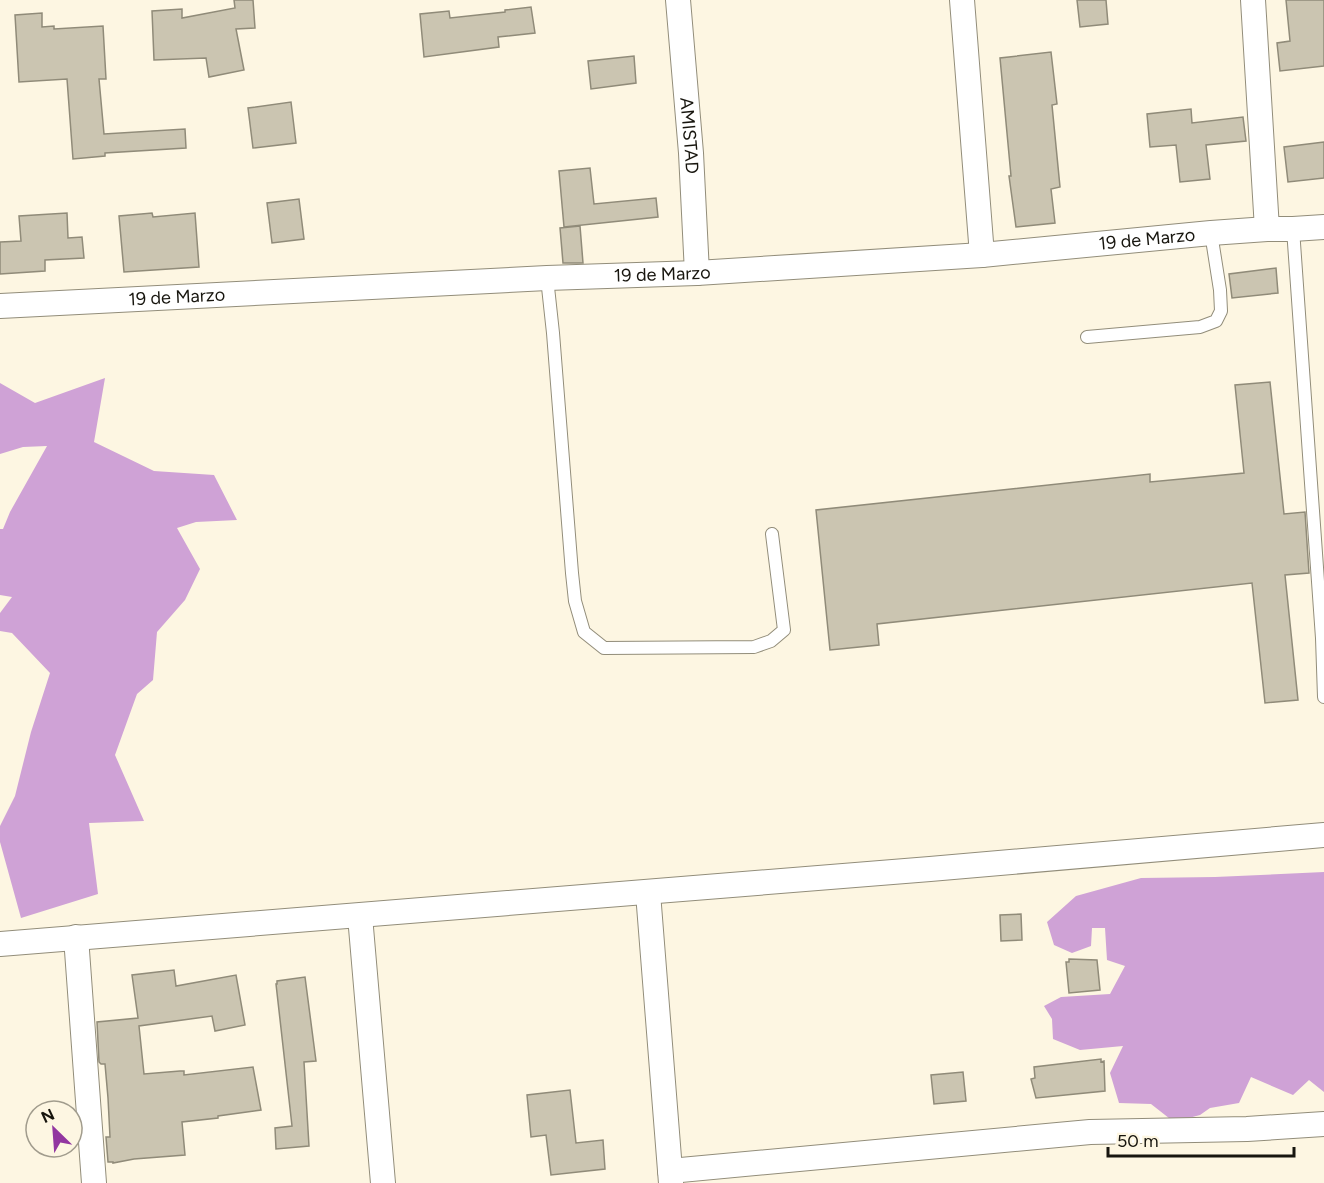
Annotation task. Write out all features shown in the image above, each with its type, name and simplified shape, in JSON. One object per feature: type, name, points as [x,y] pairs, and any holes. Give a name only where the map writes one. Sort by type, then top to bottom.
[{"type":"street","name":"AMISTAD","points":[[678,0],[691,153],[697,273]]},
{"type":"street","points":[[962,0],[982,255]]},
{"type":"street","points":[[1253,0],[1267,229]]},
{"type":"street","name":"19 de Marzo","points":[[0,306],[547,278],[697,273],[982,255],[1211,233],[1324,227]]},
{"type":"street","points":[[0,944],[1324,835]]},
{"type":"street","points":[[648,892],[671,1177],[1090,1132],[1247,1129],[1324,1124]]},
{"type":"street","points":[[360,916],[383,1183]]},
{"type":"street","points":[[76,937],[94,1183]]},
{"type":"lane","points":[[1293,229],[1323,638],[1324,697]]},
{"type":"lane","points":[[1087,337],[1200,327],[1216,321],[1221,311],[1220,290],[1211,233]]},
{"type":"lane","points":[[547,278],[554,333],[572,573],[575,600],[584,632],[604,648],[754,646],[771,641],[784,630],[772,534]]},
{"type":"shaded area","points":[[105,378],[94,442],[154,471],[214,475],[237,520],[196,522],[177,528],[200,569],[185,600],[157,632],[153,680],[137,694],[115,755],[144,821],[89,823],[98,894],[21,918],[0,842],[0,826],[15,796],[31,732],[50,673],[12,633],[0,631],[0,613],[12,597],[0,595],[0,529],[3,529],[47,446],[23,447],[0,454],[0,383],[35,403]]},
{"type":"shaded area","points":[[1324,872],[1324,1092],[1309,1080],[1293,1095],[1251,1077],[1239,1103],[1210,1108],[1200,1115],[1174,1122],[1151,1104],[1119,1103],[1110,1073],[1123,1046],[1080,1050],[1053,1039],[1052,1019],[1044,1006],[1061,997],[1110,994],[1125,966],[1107,960],[1105,928],[1092,928],[1091,946],[1072,953],[1054,945],[1047,922],[1076,896],[1141,878]]},
{"type":"building","points":[[234,0],[253,0],[255,28],[236,29],[244,70],[209,77],[206,58],[154,60],[152,11],[182,9],[182,18],[235,8]]},
{"type":"building","points":[[1077,0],[1106,0],[1108,24],[1080,27]]},
{"type":"building","points":[[1286,0],[1324,0],[1324,66],[1280,71],[1277,43],[1290,41]]},
{"type":"building","points":[[531,7],[535,33],[498,37],[499,47],[424,57],[420,14],[449,11],[450,18]]},
{"type":"building","points":[[42,13],[42,27],[54,26],[54,29],[103,26],[106,79],[99,79],[104,134],[185,129],[186,148],[105,153],[105,156],[73,159],[67,79],[19,82],[15,15]]},
{"type":"building","points":[[1051,52],[1057,104],[1052,105],[1060,187],[1051,189],[1055,223],[1016,227],[1009,176],[1011,176],[1000,58]]},
{"type":"building","points":[[634,56],[636,83],[591,89],[588,61]]},
{"type":"building","points":[[291,102],[296,143],[253,148],[248,108]]},
{"type":"building","points":[[1191,109],[1192,123],[1243,117],[1246,141],[1206,145],[1210,179],[1180,182],[1176,145],[1150,147],[1147,114]]},
{"type":"building","points":[[1324,142],[1324,178],[1288,182],[1284,147]]},
{"type":"building","points":[[590,168],[594,204],[656,198],[658,217],[564,227],[559,171]]},
{"type":"building","points":[[299,199],[304,239],[272,243],[267,203]]},
{"type":"building","points":[[67,213],[68,238],[82,237],[84,258],[45,260],[45,271],[0,274],[0,242],[21,241],[19,216]]},
{"type":"building","points":[[152,213],[153,217],[195,213],[199,267],[124,272],[119,216]]},
{"type":"building","points":[[580,226],[583,263],[563,263],[560,228]]},
{"type":"building","points":[[1276,268],[1278,293],[1232,298],[1229,274]]},
{"type":"building","points":[[1270,382],[1284,514],[1305,512],[1309,573],[1285,575],[1298,700],[1265,703],[1252,583],[877,624],[879,645],[830,650],[816,510],[1150,474],[1150,482],[1244,473],[1235,385]]},
{"type":"building","points":[[1021,914],[1022,940],[1001,941],[1000,915]]},
{"type":"building","points":[[1069,959],[1097,960],[1100,990],[1069,993],[1066,962],[1069,962]]},
{"type":"building","points":[[174,970],[176,986],[236,975],[245,1025],[215,1031],[212,1016],[139,1026],[144,1074],[184,1071],[184,1075],[253,1067],[261,1110],[182,1122],[185,1155],[108,1162],[106,1137],[110,1137],[108,1098],[105,1064],[99,1062],[97,1022],[138,1018],[132,975]]},
{"type":"building","points":[[305,977],[316,1061],[304,1062],[309,1146],[276,1149],[275,1128],[292,1126],[276,984],[277,981]]},
{"type":"building","points":[[1101,1059],[1101,1062],[1104,1061],[1105,1091],[1036,1098],[1031,1079],[1035,1078],[1034,1067]]},
{"type":"building","points":[[963,1072],[966,1101],[934,1104],[931,1075]]},
{"type":"building","points":[[570,1090],[576,1143],[603,1140],[605,1169],[551,1175],[546,1135],[531,1137],[527,1095]]}]
